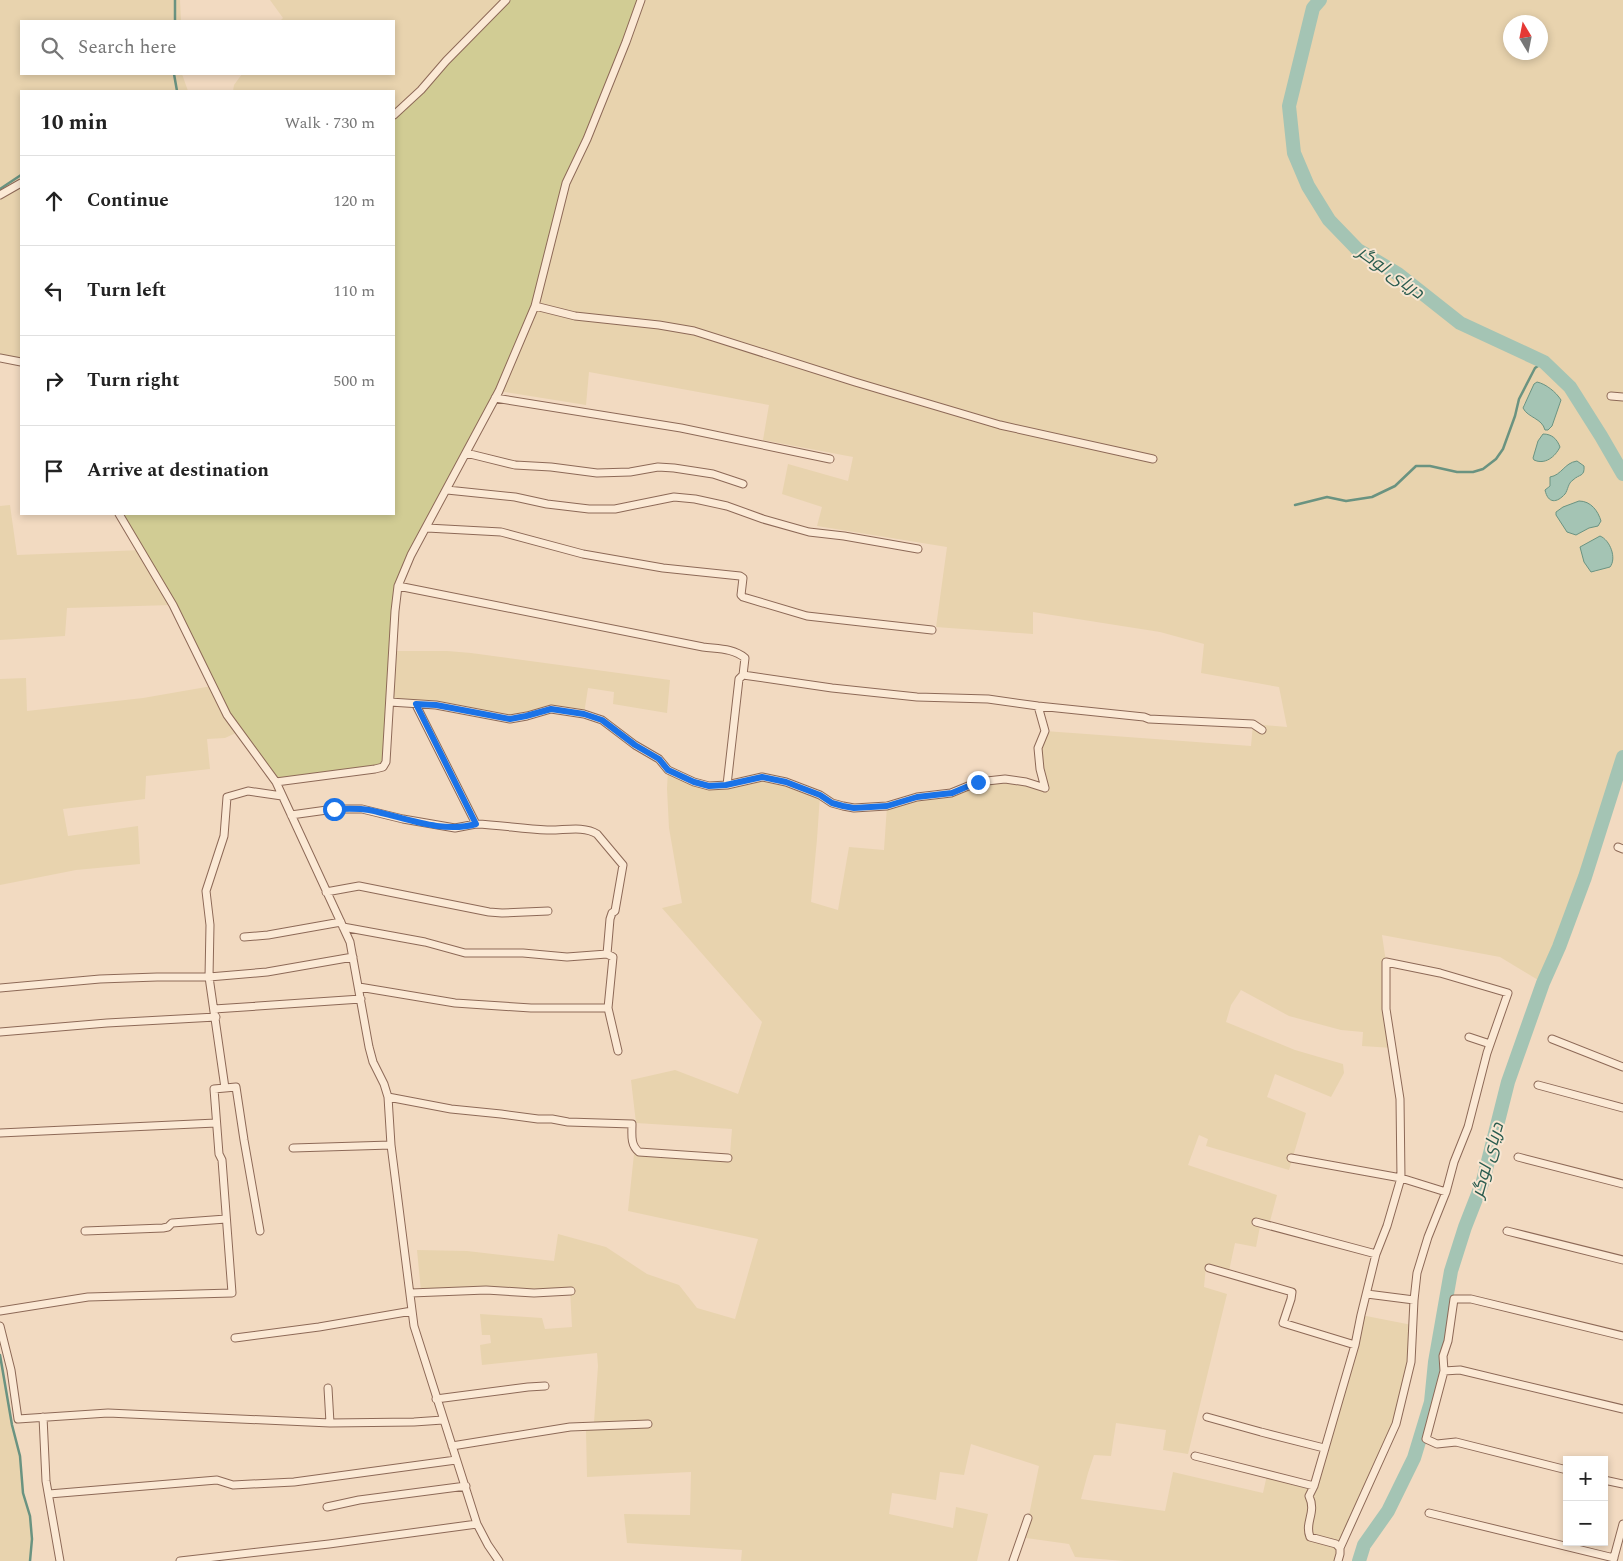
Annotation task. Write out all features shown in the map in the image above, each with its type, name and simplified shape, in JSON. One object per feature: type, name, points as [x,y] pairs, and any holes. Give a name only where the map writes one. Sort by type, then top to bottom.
[{"type":"street","points":[[395,114],[421,90],[446,61],[506,0]]},
{"type":"street","points":[[276,782],[375,769],[383,767],[386,762],[398,586],[411,555],[495,398],[535,306],[566,184],[591,130],[641,0]]},
{"type":"street","points":[[0,195],[20,184]]},
{"type":"street","points":[[535,306],[575,316],[659,325],[694,332],[1000,425],[1153,459]]},
{"type":"street","points":[[0,358],[20,362]]},
{"type":"street","points":[[1611,396],[1623,397]]},
{"type":"street","points":[[495,398],[681,428],[830,459]]},
{"type":"street","points":[[466,452],[515,465],[551,467],[597,473],[630,472],[658,467],[674,468],[712,474],[743,484]]},
{"type":"street","points":[[447,490],[515,497],[589,510],[615,509],[674,497],[695,499],[727,506],[763,519],[809,532],[918,549]]},
{"type":"street","points":[[120,515],[172,605],[227,715],[276,782],[350,942],[369,1047],[373,1062],[388,1097],[391,1145],[414,1326],[477,1524],[499,1561]]},
{"type":"street","points":[[427,528],[501,532],[583,554],[663,568],[740,576],[743,578],[741,596],[807,616],[932,630]]},
{"type":"street","points":[[398,586],[739,653],[745,658],[743,675],[739,679],[726,785]]},
{"type":"street","points":[[743,675],[917,697],[988,699],[1149,719],[1253,724],[1262,730]]},
{"type":"street","points":[[390,702],[436,705],[510,719],[551,709],[584,714],[602,720],[635,745],[659,759],[668,770],[694,782],[709,786],[726,785],[762,777],[786,782],[820,795],[832,803],[854,808],[887,806],[917,797],[952,793],[978,782],[1004,779],[1026,782],[1045,788],[1040,769],[1038,748],[1045,731],[1038,706]]},
{"type":"street","points":[[416,704],[476,824]]},
{"type":"street","points":[[224,1088],[210,977],[210,925],[206,891],[224,836],[227,796],[248,791],[282,796]]},
{"type":"street","points":[[290,815],[334,809],[362,809],[403,820],[455,828],[476,824],[548,830],[585,830],[597,834],[622,865],[615,911],[610,919],[606,954]]},
{"type":"street","points":[[326,892],[359,886],[489,912],[548,911]]},
{"type":"street","points":[[244,938],[342,925],[425,942],[465,953],[523,953],[566,957],[606,954],[612,957],[608,1008],[618,1051]]},
{"type":"street","points":[[0,988],[100,979],[210,977],[267,972],[353,957]]},
{"type":"street","points":[[1338,1561],[1340,1548],[1396,1424],[1411,1362],[1414,1300],[1421,1260],[1468,1126],[1490,1044],[1508,993],[1440,973],[1386,962],[1386,1009],[1400,1100],[1401,1178],[1387,1226],[1376,1254],[1355,1345],[1314,1486],[1309,1496],[1312,1509],[1307,1531],[1310,1536],[1336,1544],[1340,1548]]},
{"type":"street","points":[[359,987],[455,1003],[531,1008],[608,1008]]},
{"type":"street","points":[[214,1009],[361,999]]},
{"type":"street","points":[[0,1032],[216,1017]]},
{"type":"street","points":[[1469,1037],[1490,1044]]},
{"type":"street","points":[[1552,1039],[1623,1067]]},
{"type":"street","points":[[1538,1086],[1623,1108]]},
{"type":"street","points":[[0,1311],[88,1297],[232,1293],[222,1160],[219,1154],[214,1089],[236,1087],[260,1232]]},
{"type":"street","points":[[388,1097],[451,1109],[538,1119],[632,1124],[632,1143],[638,1152],[728,1158]]},
{"type":"street","points":[[0,1134],[216,1123]]},
{"type":"street","points":[[293,1148],[391,1145]]},
{"type":"street","points":[[1291,1158],[1401,1178],[1446,1192]]},
{"type":"street","points":[[1518,1158],[1623,1184]]},
{"type":"street","points":[[85,1231],[163,1228],[168,1227],[172,1223],[226,1219]]},
{"type":"street","points":[[1256,1222],[1376,1254]]},
{"type":"street","points":[[1507,1231],[1623,1260]]},
{"type":"street","points":[[1209,1268],[1292,1292],[1282,1323],[1355,1345]]},
{"type":"street","points":[[410,1293],[486,1290],[534,1293],[571,1291]]},
{"type":"street","points":[[1367,1294],[1414,1300]]},
{"type":"street","points":[[1563,1469],[1456,1442],[1437,1444],[1426,1439],[1444,1371],[1443,1356],[1448,1341],[1454,1299],[1471,1299],[1623,1336]]},
{"type":"street","points":[[235,1338],[319,1327],[412,1310]]},
{"type":"street","points":[[0,1326],[11,1370],[18,1419],[108,1413],[330,1423],[443,1420]]},
{"type":"street","points":[[1444,1371],[1460,1370],[1623,1410]]},
{"type":"street","points":[[436,1399],[545,1386]]},
{"type":"street","points":[[328,1388],[330,1423]]},
{"type":"street","points":[[1208,1416],[1324,1448]]},
{"type":"street","points":[[43,1417],[46,1481],[60,1561]]},
{"type":"street","points":[[452,1446],[570,1427],[648,1424]]},
{"type":"street","points":[[1195,1456],[1314,1486]]},
{"type":"street","points":[[49,1494],[217,1480],[233,1485],[294,1482],[456,1460]]},
{"type":"street","points":[[1608,1481],[1623,1484]]},
{"type":"street","points":[[327,1507],[358,1500],[466,1486]]},
{"type":"street","points":[[1429,1513],[1614,1559],[1623,1524]]},
{"type":"street","points":[[1013,1561],[1028,1518]]},
{"type":"street","points":[[180,1561],[477,1524]]},
{"type":"shaded area","points":[[0,0],[180,0],[181,20],[20,20],[20,75],[182,75],[188,90],[20,90],[20,362],[0,358]]},
{"type":"shaded area","points":[[270,0],[506,0],[395,114],[395,90],[233,90],[234,85],[241,75],[395,75],[395,20],[281,20],[283,18]]},
{"type":"shaded area","points":[[506,0],[641,0],[566,183],[535,306],[499,391],[398,586],[383,767],[276,782],[238,732],[173,605],[120,515],[395,515],[395,114]]},
{"type":"shaded area","points":[[641,0],[1623,0],[1623,757],[1585,877],[1543,983],[1500,957],[1382,935],[1386,962],[1386,1009],[1393,1048],[1362,1046],[1363,1032],[1341,1030],[1289,1016],[1241,990],[1231,1005],[1226,1022],[1295,1050],[1343,1064],[1344,1073],[1331,1097],[1275,1074],[1267,1097],[1306,1113],[1289,1170],[1206,1146],[1208,1139],[1199,1135],[1188,1165],[1277,1195],[1269,1225],[1261,1221],[1256,1247],[1235,1243],[1229,1271],[1206,1266],[1204,1287],[1227,1294],[1188,1454],[1163,1450],[1166,1430],[1116,1423],[1111,1456],[1094,1455],[1081,1499],[1165,1511],[1173,1472],[1263,1493],[1267,1475],[1314,1486],[1361,1315],[1412,1325],[1411,1362],[1396,1424],[1338,1561],[1125,1561],[1075,1557],[1069,1544],[1026,1538],[1039,1466],[971,1444],[964,1475],[940,1472],[936,1500],[892,1493],[889,1514],[953,1528],[956,1507],[988,1514],[977,1561],[741,1561],[742,1550],[627,1543],[624,1514],[690,1515],[691,1472],[587,1477],[586,1431],[594,1422],[598,1366],[597,1353],[482,1365],[480,1345],[491,1343],[490,1335],[482,1335],[480,1314],[542,1318],[545,1329],[572,1327],[570,1289],[421,1291],[417,1250],[467,1251],[554,1261],[558,1234],[606,1247],[647,1274],[679,1285],[697,1308],[735,1319],[758,1239],[628,1211],[634,1154],[730,1154],[732,1129],[636,1123],[631,1080],[675,1070],[738,1094],[762,1022],[662,908],[682,903],[669,828],[668,770],[709,786],[762,777],[820,795],[811,902],[838,910],[849,847],[884,850],[887,806],[1005,779],[1044,788],[1038,748],[1045,731],[1251,746],[1253,724],[1287,727],[1279,687],[1201,673],[1204,644],[1160,632],[1033,612],[1033,634],[936,627],[947,547],[817,526],[822,507],[782,494],[788,464],[848,481],[853,457],[763,440],[769,405],[589,372],[586,405],[499,391],[566,183]],"holes":[[[1548,386],[1561,401],[1552,426],[1545,427],[1541,422],[1528,415],[1523,405],[1530,395]],[[1566,465],[1581,476],[1572,480],[1566,493],[1547,488]],[[1579,501],[1598,526],[1589,528],[1576,535],[1567,532],[1561,521],[1563,507]],[[1605,538],[1613,554],[1601,569],[1595,572],[1583,545]]]},
{"type":"shaded area","points":[[1537,382],[1550,389],[1561,400],[1552,426],[1548,430],[1545,430],[1541,423],[1523,408],[1534,384]]},
{"type":"shaded area","points":[[1543,434],[1554,437],[1560,447],[1546,461],[1534,460],[1538,441]]},
{"type":"shaded area","points":[[1577,461],[1584,466],[1583,474],[1571,481],[1562,497],[1553,501],[1548,498],[1545,490],[1550,486],[1550,477]]},
{"type":"shaded area","points":[[1579,501],[1583,501],[1593,507],[1601,521],[1598,526],[1589,528],[1576,535],[1567,532],[1556,512]]},
{"type":"shaded area","points":[[10,505],[17,555],[142,550],[173,605],[67,608],[65,636],[0,640],[0,506]]},
{"type":"shaded area","points":[[1600,536],[1607,541],[1613,554],[1612,563],[1610,567],[1591,572],[1584,562],[1580,547]]},
{"type":"shaded area","points":[[393,651],[471,653],[670,680],[667,713],[613,704],[614,692],[588,688],[584,714],[551,709],[510,719],[436,705],[390,702]]},
{"type":"shaded area","points":[[26,678],[27,711],[143,698],[212,686],[238,732],[225,738],[207,739],[210,769],[146,776],[145,799],[63,809],[68,836],[138,826],[140,864],[76,870],[0,885],[0,679]]},
{"type":"shaded area","points":[[0,1355],[12,1425],[20,1456],[23,1493],[30,1516],[32,1539],[30,1561],[0,1561]]},
{"type":"waterway","points":[[175,0],[175,20]]},
{"type":"waterway","name":"دریای لوگر","points":[[1320,0],[1313,8],[1289,106],[1294,153],[1308,186],[1329,220],[1358,250],[1398,274],[1460,323],[1544,362],[1570,387],[1623,474]]},
{"type":"waterway","points":[[174,75],[177,90]]},
{"type":"waterway","points":[[0,189],[20,176]]},
{"type":"waterway","points":[[1295,505],[1327,497],[1346,501],[1372,497],[1395,486],[1416,466],[1430,466],[1457,472],[1473,472],[1483,469],[1496,459],[1503,449],[1519,399],[1535,368],[1544,362]]},
{"type":"waterway","name":"دریای لوگر","points":[[1359,1561],[1364,1545],[1388,1511],[1414,1458],[1431,1402],[1435,1362],[1451,1271],[1465,1227],[1483,1181],[1508,1082],[1543,983],[1559,947],[1585,877],[1623,757]]},
{"type":"waterway","points":[[0,1355],[12,1425],[20,1456],[23,1493],[30,1516],[32,1539],[30,1561]]},
{"type":"route","points":[[334,809],[369,810],[403,820],[455,828],[476,824],[416,704],[436,705],[510,719],[551,709],[584,714],[602,720],[635,745],[659,759],[668,770],[694,782],[709,786],[726,785],[762,777],[786,782],[820,795],[832,803],[854,808],[887,806],[917,797],[952,793],[978,782]]}]
